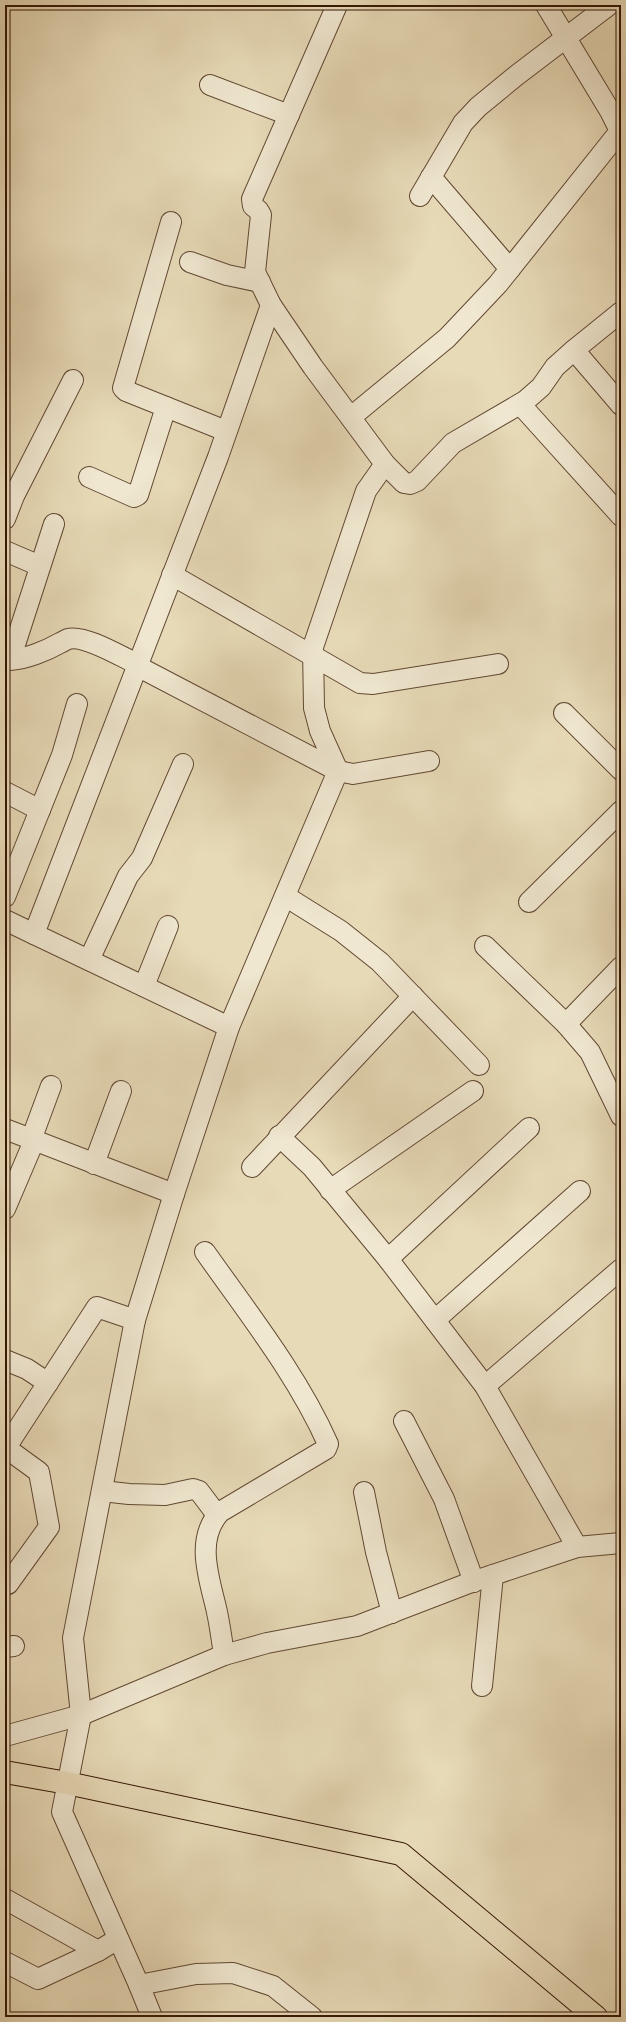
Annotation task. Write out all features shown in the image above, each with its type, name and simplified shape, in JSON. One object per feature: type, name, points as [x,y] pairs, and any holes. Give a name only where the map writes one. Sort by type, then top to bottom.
[{"type":"main road","points":[[5,1772],[67,1783],[401,1854],[596,2017]]},
{"type":"street","points":[[337,5],[252,198],[253,206],[258,210],[260,215],[255,272],[271,305],[385,464],[404,483],[410,484],[417,481],[453,443],[520,404],[541,387],[555,367],[621,312]]},
{"type":"street","points":[[351,417],[447,338],[510,269],[620,132],[610,111],[546,5]]},
{"type":"street","points":[[420,196],[463,123],[478,108],[566,37],[609,5]]},
{"type":"street","points":[[210,85],[289,115]]},
{"type":"street","points":[[431,177],[510,269]]},
{"type":"street","points":[[171,222],[123,388],[126,391],[226,431]]},
{"type":"street","points":[[190,262],[227,275],[260,282]]},
{"type":"street","points":[[34,934],[172,575],[271,305]]},
{"type":"street","points":[[574,350],[621,405]]},
{"type":"street","points":[[5,519],[14,496],[73,380]]},
{"type":"street","points":[[520,404],[621,516]]},
{"type":"street","points":[[90,477],[134,497],[138,495],[166,407]]},
{"type":"street","points":[[152,2017],[62,1812],[80,1715],[73,1638],[135,1320],[174,1194],[229,1027],[338,771],[320,731],[314,708],[313,647],[362,502],[373,478],[385,464]]},
{"type":"street","points":[[54,524],[8,660],[19,659],[60,644],[68,639],[74,638],[94,643],[338,771],[353,774],[429,761]]},
{"type":"street","points":[[5,551],[40,566]]},
{"type":"street","points":[[172,575],[360,683],[373,684],[498,664]]},
{"type":"street","points":[[6,890],[62,755],[77,704]]},
{"type":"street","points":[[564,712],[621,770]]},
{"type":"street","points":[[90,960],[128,876],[142,858],[183,764]]},
{"type":"street","points":[[5,792],[40,810]]},
{"type":"street","points":[[529,902],[621,811]]},
{"type":"street","points":[[285,896],[341,931],[380,962],[480,1065]]},
{"type":"street","points":[[5,920],[229,1027]]},
{"type":"street","points":[[144,986],[168,926]]},
{"type":"street","points":[[486,946],[566,1024],[590,1052],[621,1116]]},
{"type":"street","points":[[566,1024],[621,967]]},
{"type":"street","points":[[252,1167],[279,1136],[413,996]]},
{"type":"street","points":[[5,1209],[33,1140],[52,1086]]},
{"type":"street","points":[[94,1164],[121,1091]]},
{"type":"street","points":[[330,1190],[473,1091]]},
{"type":"street","points":[[388,1259],[529,1128]]},
{"type":"street","points":[[5,1129],[174,1194]]},
{"type":"street","points":[[279,1136],[312,1167],[388,1259],[485,1386],[577,1547]]},
{"type":"street","points":[[435,1320],[580,1191]]},
{"type":"street","points":[[205,1252],[273,1350],[318,1422],[328,1444],[326,1449],[217,1515],[213,1520],[206,1542],[206,1568],[217,1614],[224,1655]]},
{"type":"street","points":[[485,1386],[621,1269]]},
{"type":"street","points":[[8,1584],[49,1527],[39,1472],[6,1448],[97,1307],[135,1320]]},
{"type":"street","points":[[5,1360],[28,1369],[48,1383]]},
{"type":"street","points":[[404,1421],[444,1499],[474,1582]]},
{"type":"street","points":[[102,1491],[129,1494],[165,1495],[193,1489],[199,1491],[217,1515]]},
{"type":"street","points":[[364,1492],[376,1552],[392,1613]]},
{"type":"street","points":[[5,1736],[80,1715],[224,1655],[268,1643],[357,1626],[493,1575],[577,1547],[621,1542]]},
{"type":"street","points":[[482,1686],[493,1575]]},
{"type":"street","points":[[5,1899],[98,1951]]},
{"type":"street","points":[[5,1962],[38,1978],[98,1951],[118,1939]]},
{"type":"street","points":[[139,1985],[196,1974],[233,1973],[273,1986],[312,2017]]}]
